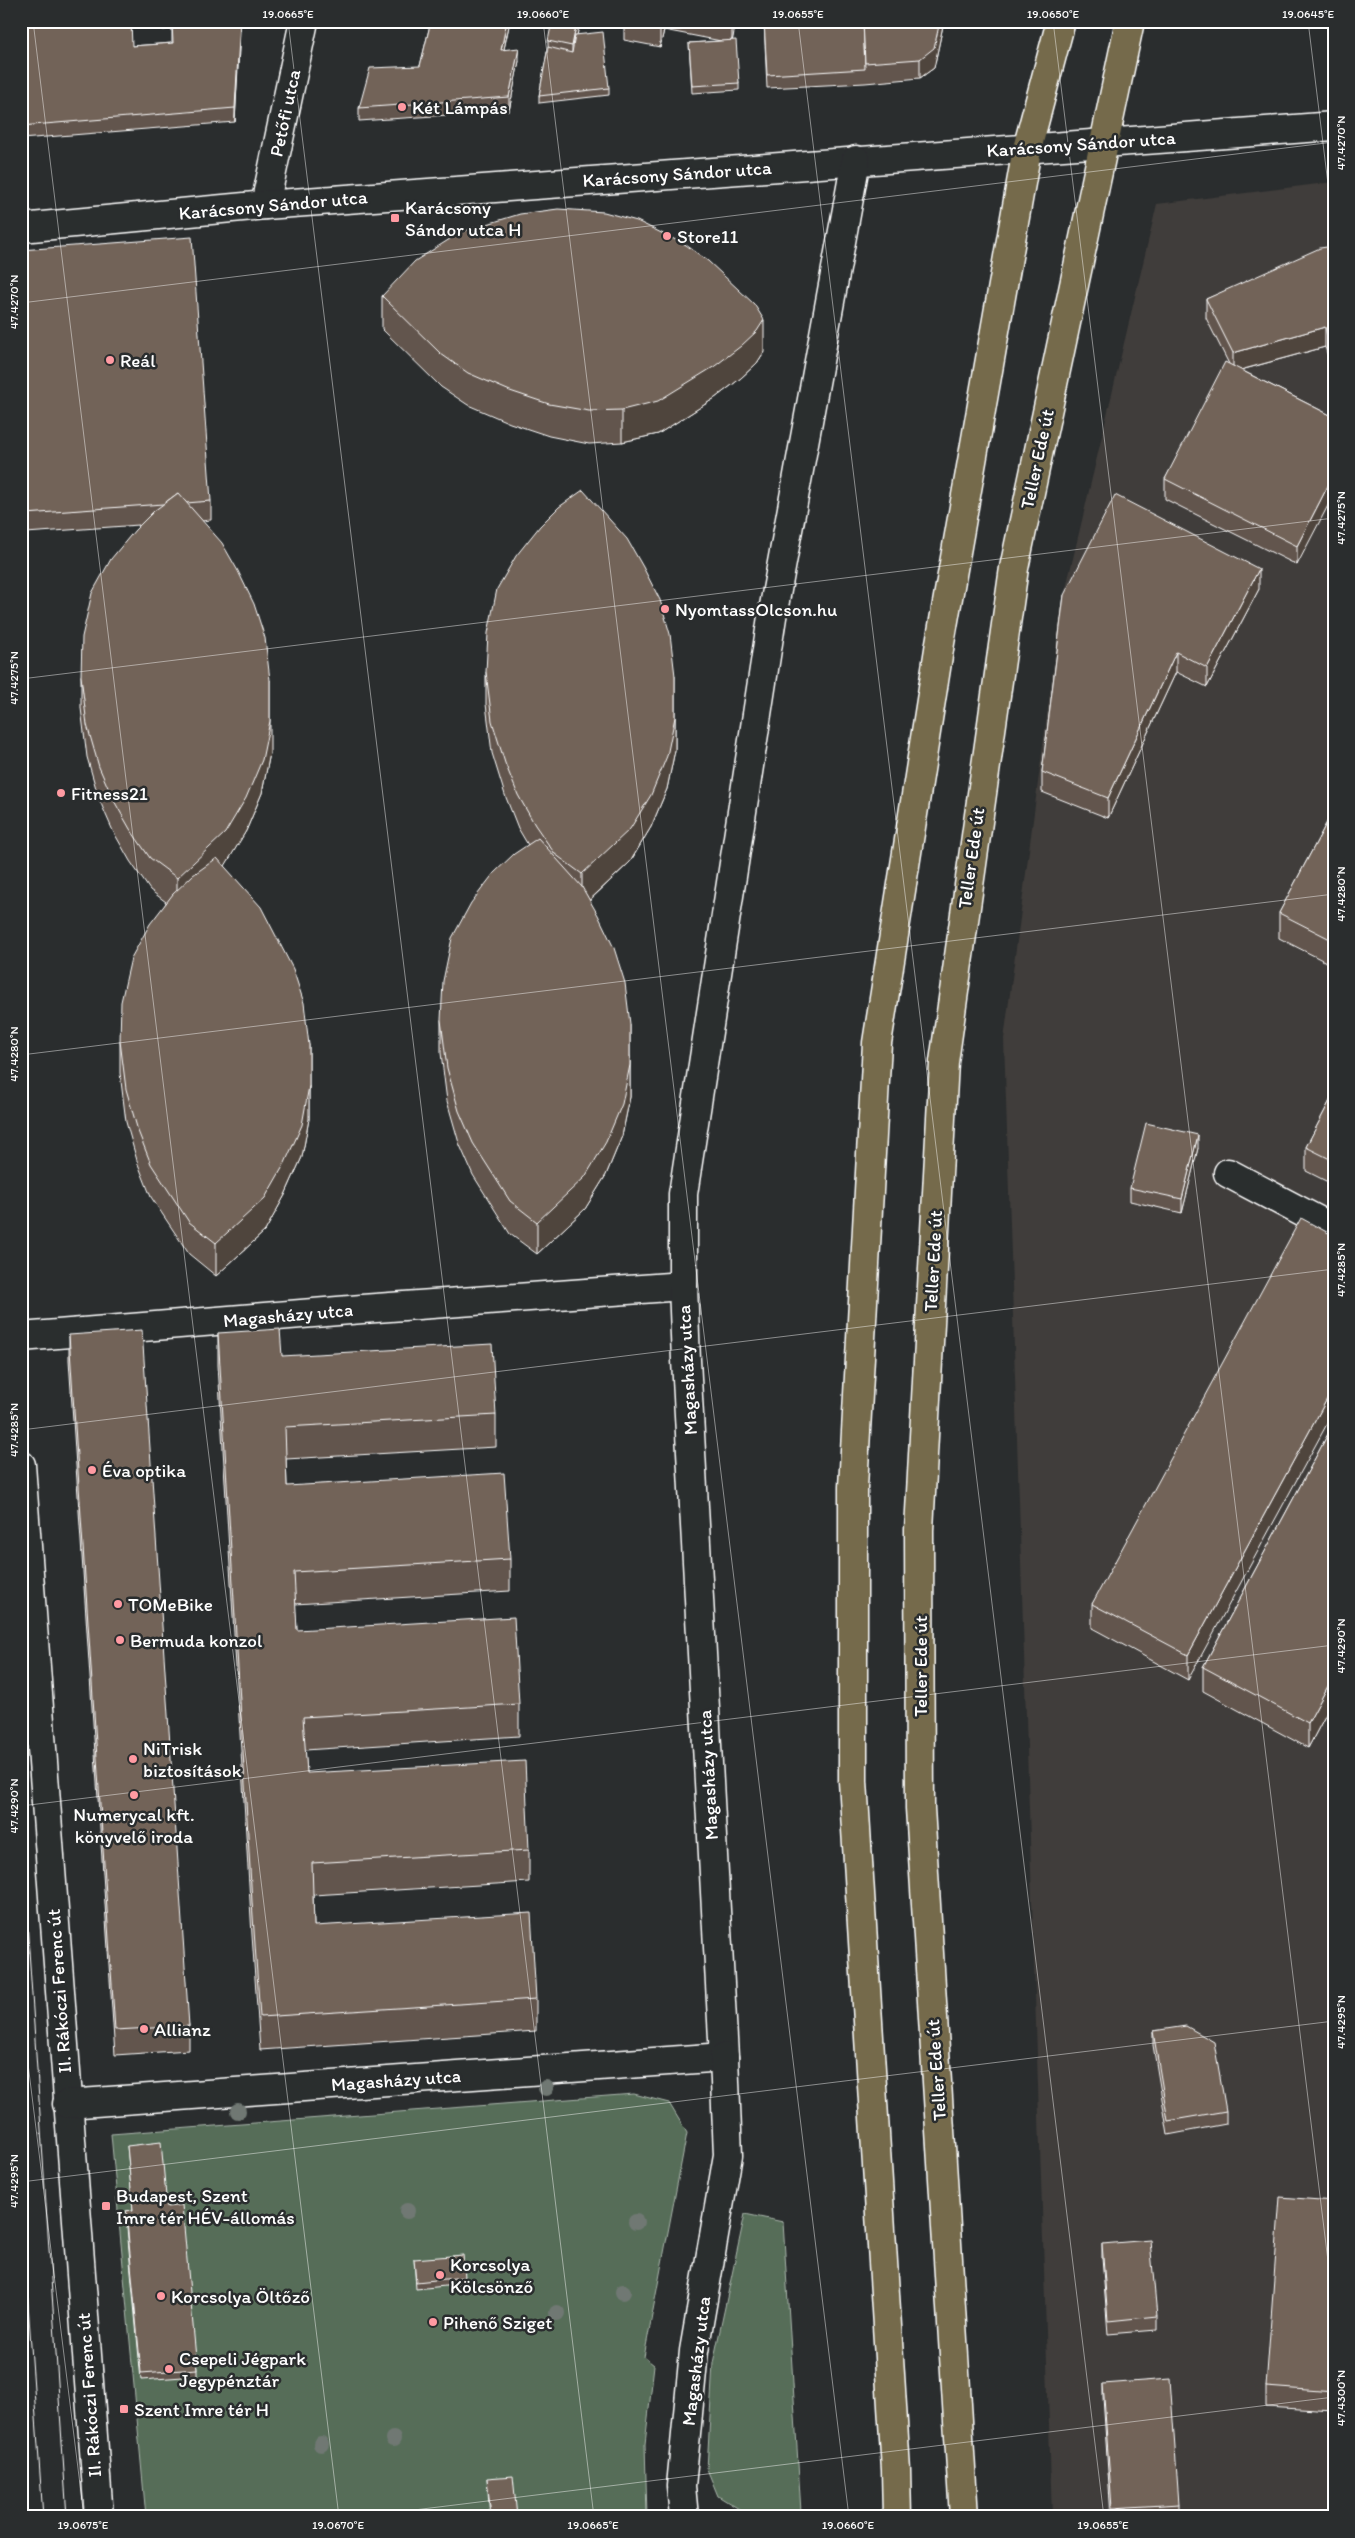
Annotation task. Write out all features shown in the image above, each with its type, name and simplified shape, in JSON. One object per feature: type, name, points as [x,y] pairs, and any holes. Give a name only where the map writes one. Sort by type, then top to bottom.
[{"type":"main road","points":[[897,2517],[896,2470],[852,1781],[853,1487],[877,1043],[940,643],[1027,150],[1061,21]]},
{"type":"main road","name":"Teller Ede út","points":[[964,2517],[920,1808],[919,1530],[943,1072],[976,820],[1014,568],[1130,21]]},
{"type":"street","name":"Petőfi utca","points":[[265,205],[304,21]]},
{"type":"street","name":"Karácsony Sándor utca","points":[[21,228],[265,205],[1334,126]]},
{"type":"street","points":[[683,1286],[684,1194],[772,618],[856,160]]},
{"type":"street","points":[[1228,1173],[1334,1229]]},
{"type":"street","name":"Magasházy utca","points":[[21,1337],[372,1308],[683,1286],[728,2155],[694,2351],[682,2486],[684,2517]]},
{"type":"street","name":"II. Rákóczi Ferenc út","points":[[21,1465],[98,2517]]},
{"type":"street","name":"Magasházy utca","points":[[67,2104],[724,2057]]},
{"type":"shaded area","points":[[1334,182],[1334,2517],[1052,2517],[1004,1039],[1061,609],[1157,204]]},
{"type":"green space","points":[[634,2094],[669,2103],[687,2133],[644,2357],[654,2365],[645,2444],[647,2517],[146,2517],[111,2134]]},
{"type":"green space","points":[[745,2214],[783,2222],[801,2512],[795,2517],[752,2517],[718,2496],[707,2469],[713,2363]]},
{"type":"building","points":[[21,21],[131,21],[132,46],[173,43],[172,23],[240,21],[235,108],[21,126]]},
{"type":"building","points":[[431,21],[507,21],[501,50],[519,48],[509,97],[359,108],[370,68],[420,66]]},
{"type":"building","points":[[552,21],[577,21],[572,46],[548,41]]},
{"type":"building","points":[[626,21],[661,21],[660,28]]},
{"type":"building","points":[[764,21],[863,21],[865,69],[767,75]]},
{"type":"building","points":[[863,21],[940,21],[934,48],[920,59],[865,63]]},
{"type":"building","points":[[603,32],[609,88],[539,96],[548,47],[572,53],[575,35]]},
{"type":"building","points":[[736,40],[739,83],[692,86],[689,43]]},
{"type":"building","points":[[558,209],[604,212],[637,221],[686,245],[708,261],[754,304],[764,320],[757,331],[715,366],[658,401],[622,410],[589,411],[549,404],[510,391],[468,373],[441,354],[382,296],[415,261],[461,232],[520,214]]},
{"type":"building","name":"Reál","points":[[192,237],[211,501],[186,503],[178,493],[163,504],[26,514],[21,431],[21,250]]},
{"type":"building","points":[[1334,246],[1334,346],[1331,347],[1325,327],[1233,353],[1206,299],[1320,248]]},
{"type":"building","points":[[1225,362],[1334,417],[1334,474],[1297,546],[1165,479]]},
{"type":"building","points":[[583,490],[627,539],[660,600],[670,634],[675,676],[675,717],[667,756],[651,795],[630,829],[582,874],[555,854],[535,825],[518,795],[505,763],[492,721],[486,672],[488,633],[497,589],[516,556],[540,526],[559,507]]},
{"type":"building","points":[[178,493],[222,543],[254,604],[265,638],[270,680],[270,721],[262,760],[246,798],[225,833],[177,878],[150,858],[130,829],[113,799],[99,767],[87,725],[81,676],[82,637],[92,593],[111,559],[135,530],[154,511]]},
{"type":"building","points":[[1115,495],[1259,569],[1207,668],[1176,652],[1108,798],[1042,772],[1064,595]]},
{"type":"building","points":[[1334,809],[1334,941],[1279,913]]},
{"type":"building","points":[[538,838],[582,887],[614,948],[625,983],[630,1024],[630,1065],[622,1104],[606,1142],[585,1177],[537,1222],[510,1201],[473,1143],[459,1111],[447,1068],[441,1020],[443,981],[452,938],[471,903],[494,873],[514,854]]},
{"type":"building","points":[[217,858],[261,907],[293,969],[304,1003],[309,1045],[309,1086],[302,1125],[285,1163],[265,1198],[216,1243],[189,1222],[151,1164],[138,1131],[126,1089],[120,1041],[121,1002],[131,958],[150,924],[173,894],[193,875]]},
{"type":"building","points":[[1334,1093],[1334,1161],[1306,1147]]},
{"type":"building","points":[[1146,1123],[1198,1135],[1182,1199],[1130,1188]]},
{"type":"building","points":[[1301,1218],[1334,1236],[1334,1386],[1188,1655],[1092,1604]]},
{"type":"building","points":[[280,1329],[282,1356],[492,1344],[496,1415],[285,1427],[287,1486],[504,1473],[510,1559],[294,1572],[297,1630],[514,1617],[519,1704],[303,1717],[307,1773],[525,1761],[529,1850],[312,1863],[314,1926],[531,1913],[536,1999],[260,2017],[218,1333]]},
{"type":"building","points":[[142,1330],[189,2026],[115,2030],[69,1335]]},
{"type":"building","points":[[1334,1423],[1334,1675],[1308,1723],[1203,1667]]},
{"type":"building","points":[[1186,2026],[1214,2042],[1226,2111],[1168,2121],[1153,2031]]},
{"type":"building","name":"Korcsolya Öltőző","points":[[161,2142],[167,2207],[182,2205],[197,2369],[141,2373],[126,2211],[133,2210],[127,2146]]},
{"type":"building","points":[[1280,2197],[1334,2201],[1334,2392],[1266,2387]]},
{"type":"building","points":[[1150,2240],[1157,2316],[1108,2321],[1102,2244]]},
{"type":"building","name":"Korcsolya Kölcsönző","points":[[463,2255],[465,2277],[416,2282],[414,2259]]},
{"type":"building","points":[[1170,2379],[1179,2504],[1112,2508],[1103,2384]]},
{"type":"building","points":[[513,2476],[517,2517],[491,2517],[487,2478]]},
{"type":"tram line","points":[[21,1831],[67,2517]]},
{"type":"tram line","points":[[21,2203],[43,2517]]},
{"type":"place","name":"Két Lámpás","points":[[402,107]]},
{"type":"place","name":"Karácsony Sándor utca H","points":[[395,218]]},
{"type":"place","name":"Store11","points":[[667,236]]},
{"type":"place","name":"Reál","points":[[110,360]]},
{"type":"place","name":"NyomtassOlcson.hu","points":[[665,609]]},
{"type":"place","name":"Fitness21","points":[[61,793]]},
{"type":"place","name":"Éva optika","points":[[92,1470]]},
{"type":"place","name":"TOMeBike","points":[[118,1604]]},
{"type":"place","name":"Bermuda konzol","points":[[120,1640]]},
{"type":"place","name":"NiTrisk biztosítások","points":[[133,1759]]},
{"type":"place","name":"Numerycal kft. könyvelő iroda","points":[[134,1795]]},
{"type":"place","name":"Allianz","points":[[144,2029]]},
{"type":"place","name":"Budapest, Szent Imre tér HÉV-állomás","points":[[106,2206]]},
{"type":"place","name":"Korcsolya Kölcsönző","points":[[440,2275]]},
{"type":"place","name":"Korcsolya Öltőző","points":[[161,2296]]},
{"type":"place","name":"Pihenő Sziget","points":[[433,2322]]},
{"type":"place","name":"Csepeli Jégpark Jegypénztár","points":[[169,2369]]},
{"type":"place","name":"Szent Imre tér H","points":[[124,2409]]}]
